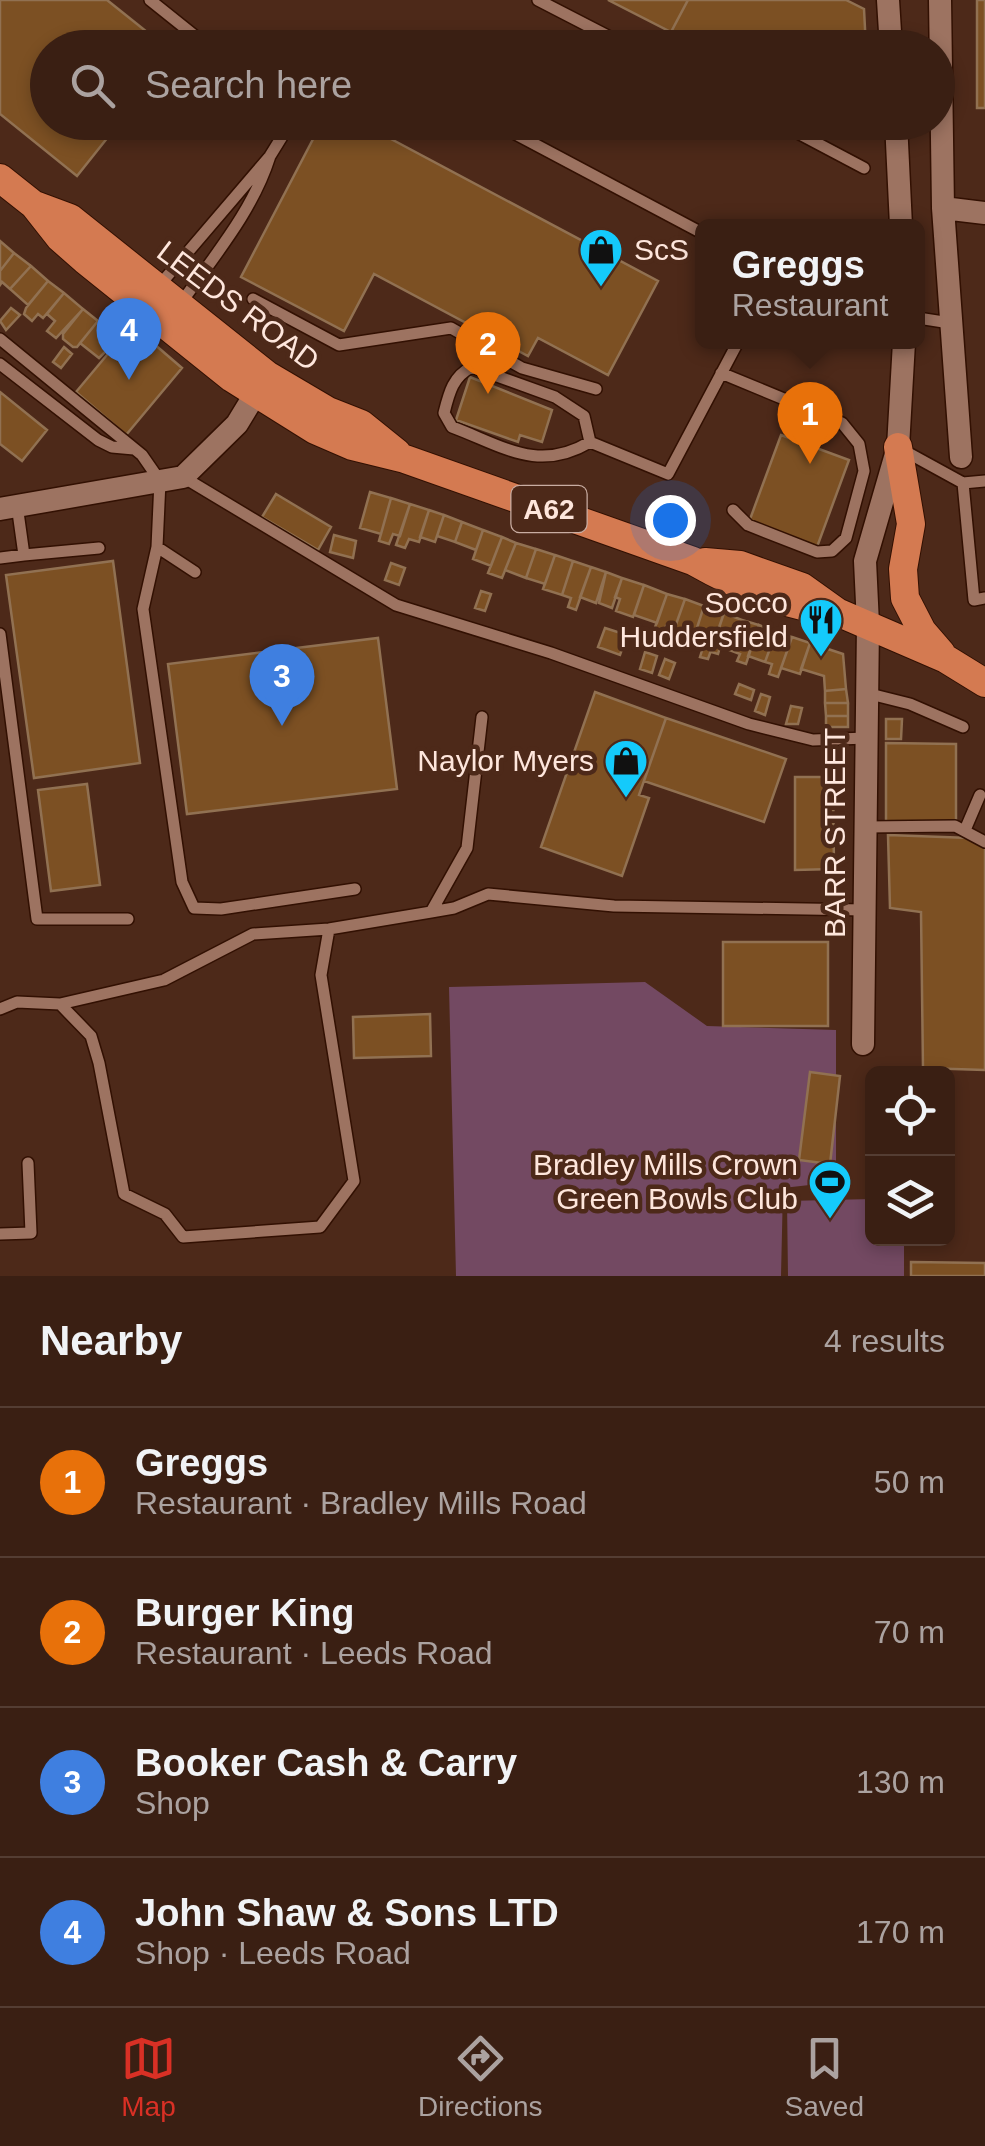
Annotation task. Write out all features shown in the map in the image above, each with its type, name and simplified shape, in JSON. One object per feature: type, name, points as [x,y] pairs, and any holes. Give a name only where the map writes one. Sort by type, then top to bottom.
[{"type":"main road","name":"LEEDS ROAD","points":[[0,178],[34,205],[60,238],[164,303],[332,438],[405,459],[693,561],[738,586],[803,608],[838,612],[946,659],[985,683]]},
{"type":"main road","points":[[898,448],[911,524],[903,570],[905,598],[922,631],[946,659]]},
{"type":"street","points":[[888,0],[890,30]]},
{"type":"street","points":[[940,0],[940,30]]},
{"type":"street","points":[[897,140],[901,219]]},
{"type":"street","points":[[942,140],[950,324],[962,457]]},
{"type":"street","points":[[943,208],[985,213]]},
{"type":"street","name":"BARR STREET","points":[[863,1044],[868,624],[865,561],[898,448],[904,349]]},
{"type":"street","points":[[9,507],[172,479],[237,424],[262,385]]},
{"type":"lane","points":[[150,0],[188,30]]},
{"type":"lane","points":[[538,0],[596,30]]},
{"type":"lane","points":[[164,303],[280,140]]},
{"type":"lane","points":[[526,140],[695,229]]},
{"type":"lane","points":[[810,140],[864,168]]},
{"type":"lane","points":[[164,303],[244,215],[260,188],[270,156]]},
{"type":"lane","points":[[252,299],[338,345],[450,328],[522,368],[596,388]]},
{"type":"lane","points":[[925,319],[950,324]]},
{"type":"lane","points":[[0,338],[172,479],[396,605],[551,653],[749,724],[812,740],[866,738]]},
{"type":"lane","points":[[590,442],[668,474],[734,349]]},
{"type":"lane","points":[[0,364],[98,440],[112,447],[134,448]]},
{"type":"lane","points":[[472,367],[570,407],[584,416],[590,442],[573,452],[543,459],[452,427],[444,413],[458,374],[472,367]]},
{"type":"lane","points":[[721,373],[842,423],[859,444],[864,471],[846,538],[832,551],[817,552],[748,525],[732,510]]},
{"type":"lane","points":[[898,448],[963,483],[985,482]]},
{"type":"lane","points":[[172,479],[143,608],[182,882],[189,901],[194,908],[221,909],[354,889]]},
{"type":"lane","points":[[963,483],[974,600],[985,598]]},
{"type":"lane","points":[[9,507],[24,555]]},
{"type":"lane","points":[[156,547],[196,572]]},
{"type":"lane","points":[[0,558],[99,548]]},
{"type":"lane","points":[[0,634],[38,918],[128,919]]},
{"type":"lane","points":[[866,693],[910,704],[963,727]]},
{"type":"lane","points":[[431,912],[467,848],[482,716]]},
{"type":"lane","points":[[965,830],[980,795]]},
{"type":"lane","points":[[866,828],[955,826],[985,842]]},
{"type":"lane","points":[[0,1009],[17,1002],[60,1004],[164,980],[253,934],[329,929],[431,912],[454,908],[488,894],[614,906],[865,910]]},
{"type":"lane","points":[[60,1004],[91,1036],[100,1063],[124,1194],[166,1214],[183,1237],[320,1227],[354,1181],[321,975],[329,929]]},
{"type":"lane","points":[[0,1234],[32,1233],[28,1164]]},
{"type":"shaded area","points":[[645,982],[707,1026],[836,1030],[836,1182],[783,1188],[781,1276],[456,1276],[449,987]]},
{"type":"shaded area","name":"Bradley Mills Crown Green Bowls Club","points":[[865,1199],[865,1246],[904,1246],[904,1276],[788,1276],[787,1201]]},
{"type":"building","points":[[0,0],[107,0],[144,30],[30,30],[30,138],[0,114]]},
{"type":"building","points":[[608,0],[688,0],[672,30]]},
{"type":"building","points":[[688,0],[846,0],[864,9],[865,30],[672,30]]},
{"type":"building","points":[[977,0],[985,0],[985,108],[977,108]]},
{"type":"building","points":[[32,140],[106,140],[77,176]]},
{"type":"building","points":[[313,140],[393,140],[658,281],[608,375],[538,338],[528,356],[374,274],[344,331],[241,277]]},
{"type":"building","points":[[0,241],[14,253],[0,271]]},
{"type":"building","points":[[14,253],[31,266],[10,289],[2,282],[0,285],[0,271]]},
{"type":"building","points":[[31,266],[48,281],[28,305],[10,289]]},
{"type":"building","points":[[48,281],[64,293],[43,318],[38,314],[32,321],[24,314],[26,308]]},
{"type":"building","points":[[64,293],[83,309],[56,338],[47,331],[55,321],[47,314]]},
{"type":"building","points":[[11,308],[20,315],[6,330],[0,321]]},
{"type":"building","points":[[83,309],[98,321],[73,347],[63,339],[63,334]]},
{"type":"building","points":[[98,321],[119,338],[99,358],[80,343]]},
{"type":"building","points":[[132,325],[182,368],[126,435],[76,392]]},
{"type":"building","points":[[64,347],[72,354],[61,368],[53,362]]},
{"type":"building","points":[[470,377],[552,410],[542,442],[520,435],[518,442],[456,420]]},
{"type":"building","points":[[0,392],[47,430],[22,461],[0,444]]},
{"type":"building","points":[[781,435],[849,460],[817,547],[749,522]]},
{"type":"building","points":[[370,492],[391,498],[381,534],[360,528]]},
{"type":"building","points":[[276,494],[331,527],[318,550],[262,517]]},
{"type":"building","points":[[391,498],[410,504],[400,536],[393,534],[389,544],[379,541]]},
{"type":"building","points":[[410,504],[429,510],[419,542],[409,539],[405,548],[396,545]]},
{"type":"building","points":[[429,510],[444,515],[435,542],[420,537]]},
{"type":"building","points":[[444,515],[462,522],[455,542],[437,536]]},
{"type":"building","points":[[462,522],[483,530],[476,550],[455,542]]},
{"type":"building","points":[[483,530],[502,537],[491,566],[473,559]]},
{"type":"building","points":[[334,535],[356,541],[353,558],[330,552]]},
{"type":"building","points":[[502,537],[516,543],[502,578],[488,573]]},
{"type":"building","points":[[516,543],[536,549],[526,578],[505,570]]},
{"type":"building","points":[[536,549],[555,555],[545,584],[526,578]]},
{"type":"building","points":[[555,555],[573,561],[562,595],[543,589]]},
{"type":"building","points":[[113,561],[140,763],[34,778],[6,575]]},
{"type":"building","points":[[573,561],[591,567],[576,610],[568,607],[571,598],[562,595]]},
{"type":"building","points":[[391,563],[405,568],[399,585],[385,580]]},
{"type":"building","points":[[591,567],[606,572],[596,603],[580,597]]},
{"type":"building","points":[[606,572],[622,578],[612,608],[599,603]]},
{"type":"building","points":[[622,578],[644,585],[633,617],[616,611],[620,599],[615,597]]},
{"type":"building","points":[[644,585],[667,594],[657,623],[634,615]]},
{"type":"building","points":[[481,591],[491,594],[485,611],[475,608]]},
{"type":"building","points":[[667,594],[685,599],[674,630],[666,626],[663,633],[654,630]]},
{"type":"building","points":[[685,599],[704,606],[692,644],[681,640],[683,633],[674,630]]},
{"type":"building","points":[[704,606],[724,613],[708,659],[700,657],[705,641],[694,637]]},
{"type":"building","points":[[724,613],[742,620],[732,651],[720,647],[718,654],[711,652]]},
{"type":"building","points":[[742,620],[759,625],[746,664],[737,661],[740,654],[732,651]]},
{"type":"building","points":[[759,625],[776,632],[765,662],[748,656]]},
{"type":"building","points":[[605,628],[627,635],[620,655],[598,647]]},
{"type":"building","points":[[776,632],[792,637],[778,677],[769,674],[772,664],[765,662]]},
{"type":"building","points":[[792,637],[810,643],[800,674],[781,668]]},
{"type":"building","points":[[378,638],[397,789],[187,814],[168,664]]},
{"type":"building","points":[[810,643],[843,654],[846,689],[825,691],[824,676],[801,669]]},
{"type":"building","points":[[645,652],[657,656],[652,673],[640,669]]},
{"type":"building","points":[[665,659],[675,663],[669,679],[659,675]]},
{"type":"building","points":[[739,684],[754,690],[751,700],[735,694]]},
{"type":"building","points":[[846,689],[848,703],[825,703],[825,691]]},
{"type":"building","points":[[595,692],[666,718],[639,795],[649,798],[622,876],[541,847]]},
{"type":"building","points":[[761,694],[770,697],[765,715],[755,711]]},
{"type":"building","points":[[825,703],[848,703],[848,716],[826,716]]},
{"type":"building","points":[[791,706],[802,708],[798,724],[786,724]]},
{"type":"building","points":[[826,716],[848,716],[848,727],[826,727]]},
{"type":"building","points":[[666,718],[786,759],[764,822],[644,781]]},
{"type":"building","points":[[886,719],[902,719],[901,739],[886,739]]},
{"type":"building","points":[[886,743],[956,744],[956,823],[886,822]]},
{"type":"building","points":[[795,777],[833,777],[834,869],[795,870]]},
{"type":"building","points":[[87,784],[100,885],[51,891],[38,790]]},
{"type":"building","points":[[888,835],[970,838],[985,848],[985,1070],[923,1066],[921,912],[890,908]]},
{"type":"building","points":[[723,942],[828,942],[828,1026],[723,1026]]},
{"type":"building","points":[[430,1014],[431,1056],[354,1058],[353,1017]]},
{"type":"building","points":[[810,1072],[840,1076],[830,1164],[799,1160]]},
{"type":"building","points":[[911,1262],[985,1263],[985,1276],[911,1276]]},
{"type":"place","name":"ScS","points":[[601,288]]},
{"type":"place","name":"John Shaw & Sons LTD","points":[[129,380]]},
{"type":"place","name":"Burger King","points":[[488,394]]},
{"type":"place","name":"Greggs","points":[[810,464]]},
{"type":"place","name":"Socco Huddersfield","points":[[821,658]]},
{"type":"place","name":"Booker Cash & Carry","points":[[282,726]]},
{"type":"place","name":"Naylor Myers","points":[[626,799]]},
{"type":"place","name":"Bradley Mills Crown Green Bowls Club","points":[[830,1220]]}]
